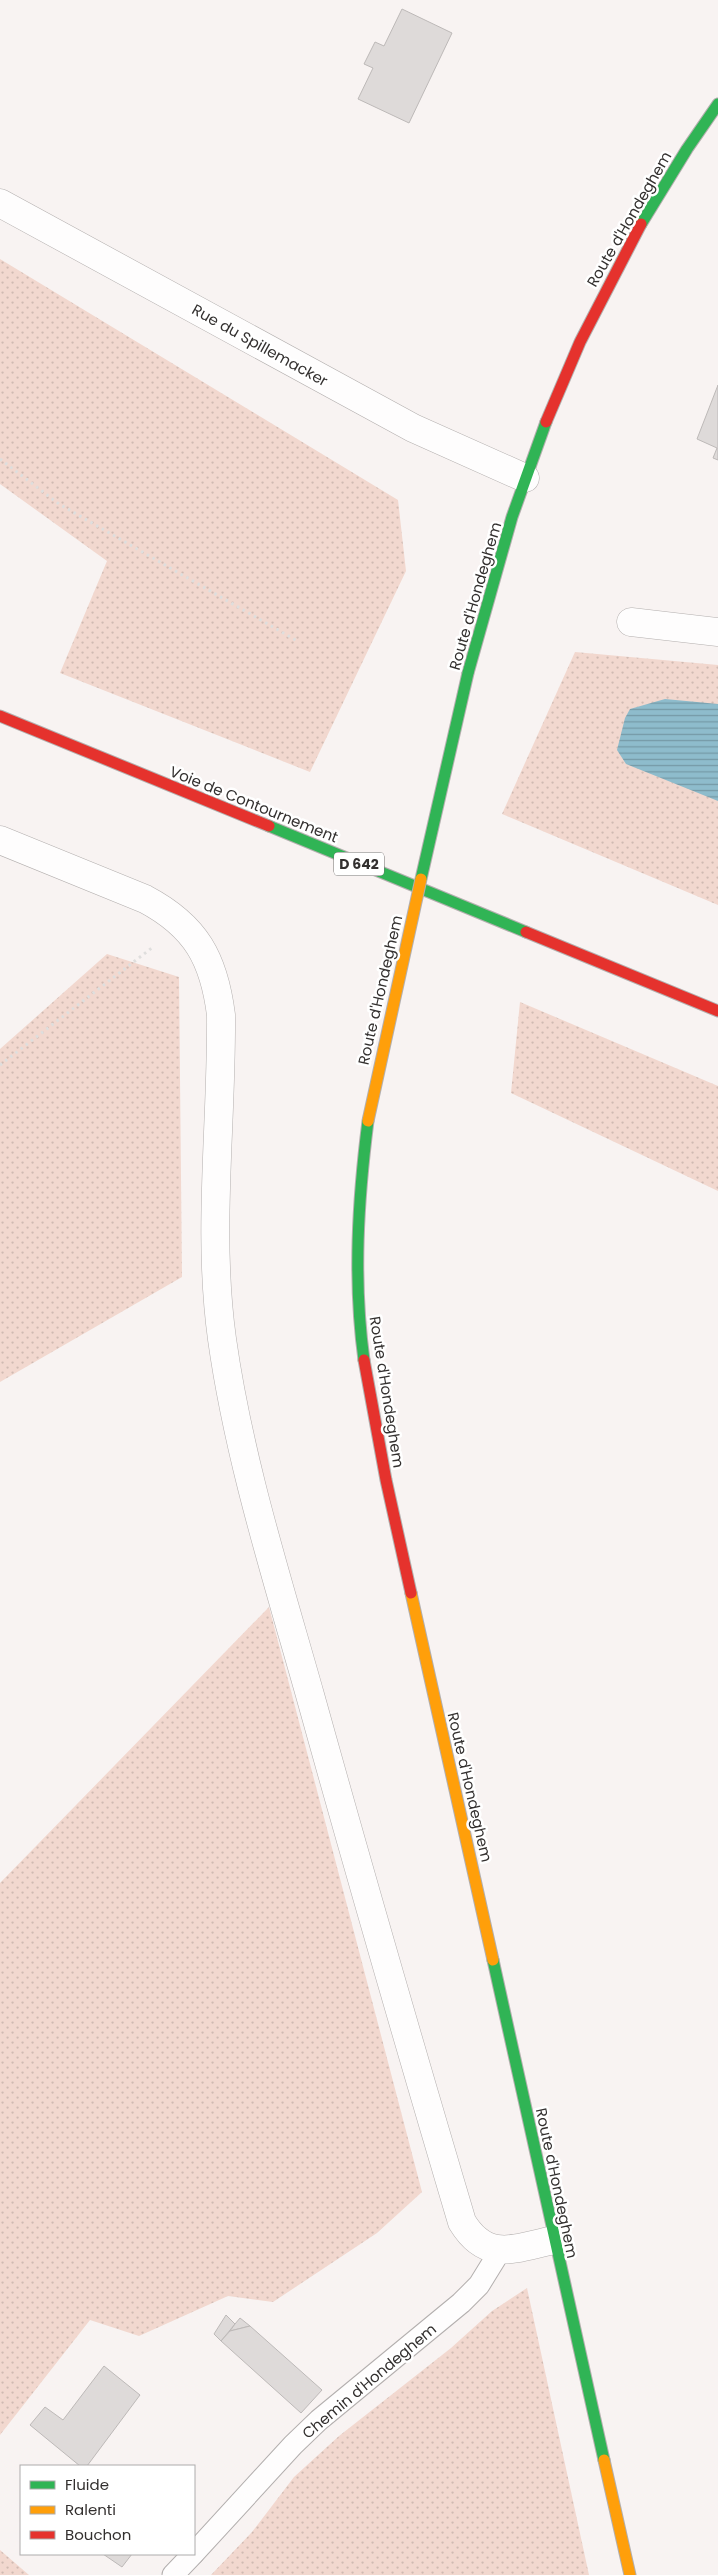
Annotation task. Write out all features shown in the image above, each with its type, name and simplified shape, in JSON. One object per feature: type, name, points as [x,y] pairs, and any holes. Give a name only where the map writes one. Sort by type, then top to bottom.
[{"type":"main road","name":"Route d'Hondeghem","points":[[630,2575],[386,1480],[370,1398],[359,1310],[358,1258],[361,1182],[368,1121],[396,984],[468,673],[493,580],[525,478],[558,392],[599,303],[647,213],[695,136],[718,104]]},
{"type":"main road","name":"Voie de Contournement","points":[[0,716],[718,1012]]},
{"type":"street","name":"Rue du Spillemacker","points":[[0,202],[413,428],[525,478]]},
{"type":"street","points":[[631,622],[718,632]]},
{"type":"street","points":[[0,840],[145,899],[166,910],[182,923],[199,942],[211,966],[218,988],[221,1038],[215,1154],[216,1268],[222,1340],[245,1454],[280,1592],[396,2001],[462,2222],[478,2242],[500,2251],[554,2240]]},
{"type":"lane","name":"Chemin d'Hondeghem","points":[[195,2551],[292,2445],[319,2420],[461,2303],[484,2278],[500,2251]]},
{"type":"lane","name":"Chemin d'Hondeghem","points":[[173,2575],[191,2555]]},
{"type":"path","points":[[0,459],[59,504],[299,642]]},
{"type":"path","points":[[0,1065],[182,923]]},
{"type":"shaded area","points":[[0,259],[398,500],[406,571],[310,772],[60,673],[107,561],[0,484]]},
{"type":"shaded area","points":[[575,652],[718,665],[718,905],[502,814]]},
{"type":"shaded area","points":[[107,954],[179,977],[182,1277],[0,1382],[0,1049]]},
{"type":"shaded area","points":[[520,1002],[718,1086],[718,1191],[511,1093]]},
{"type":"shaded area","points":[[269,1607],[422,2192],[377,2233],[273,2302],[228,2296],[139,2336],[90,2320],[0,2435],[0,1883]]},
{"type":"shaded area","points":[[527,2288],[589,2575],[211,2575],[252,2532],[294,2477],[339,2436],[451,2348],[492,2311]]},
{"type":"shaded area","points":[[0,2550],[29,2575],[0,2575]]},
{"type":"water","points":[[665,699],[718,704],[718,801],[626,764],[617,750],[625,718],[630,709]]},
{"type":"building","points":[[402,9],[452,33],[409,123],[358,99],[373,68],[364,64],[375,42],[384,46]]},
{"type":"building","points":[[718,385],[718,460],[713,458],[717,448],[697,439]]},
{"type":"building","points":[[226,2315],[235,2324],[221,2341],[214,2334]]},
{"type":"building","points":[[240,2318],[250,2326],[230,2331],[235,2324]]},
{"type":"building","points":[[250,2326],[322,2390],[301,2413],[221,2341],[230,2331]]},
{"type":"building","points":[[104,2366],[140,2395],[88,2465],[79,2465],[30,2425],[45,2407],[63,2420]]},
{"type":"building","points":[[104,2555],[131,2555],[122,2567]]},
{"type":"traffic: fast","points":[[641,224],[687,149],[718,104]]},
{"type":"traffic: fast","points":[[468,673],[512,517],[546,422]]},
{"type":"traffic: fast","points":[[421,879],[468,673]]},
{"type":"traffic: fast","points":[[269,826],[526,932]]},
{"type":"traffic: fast","points":[[364,1360],[359,1300],[358,1240],[359,1210],[368,1121]]},
{"type":"traffic: fast","points":[[493,1960],[604,2460]]},
{"type":"traffic: slow","points":[[368,1121],[421,879]]},
{"type":"traffic: slow","points":[[411,1593],[493,1960]]},
{"type":"traffic: slow","points":[[604,2460],[630,2575]]},
{"type":"traffic: jam","points":[[546,422],[580,342],[641,224]]},
{"type":"traffic: jam","points":[[0,716],[269,826]]},
{"type":"traffic: jam","points":[[526,932],[718,1011]]},
{"type":"traffic: jam","points":[[364,1360],[386,1480],[411,1593]]}]
